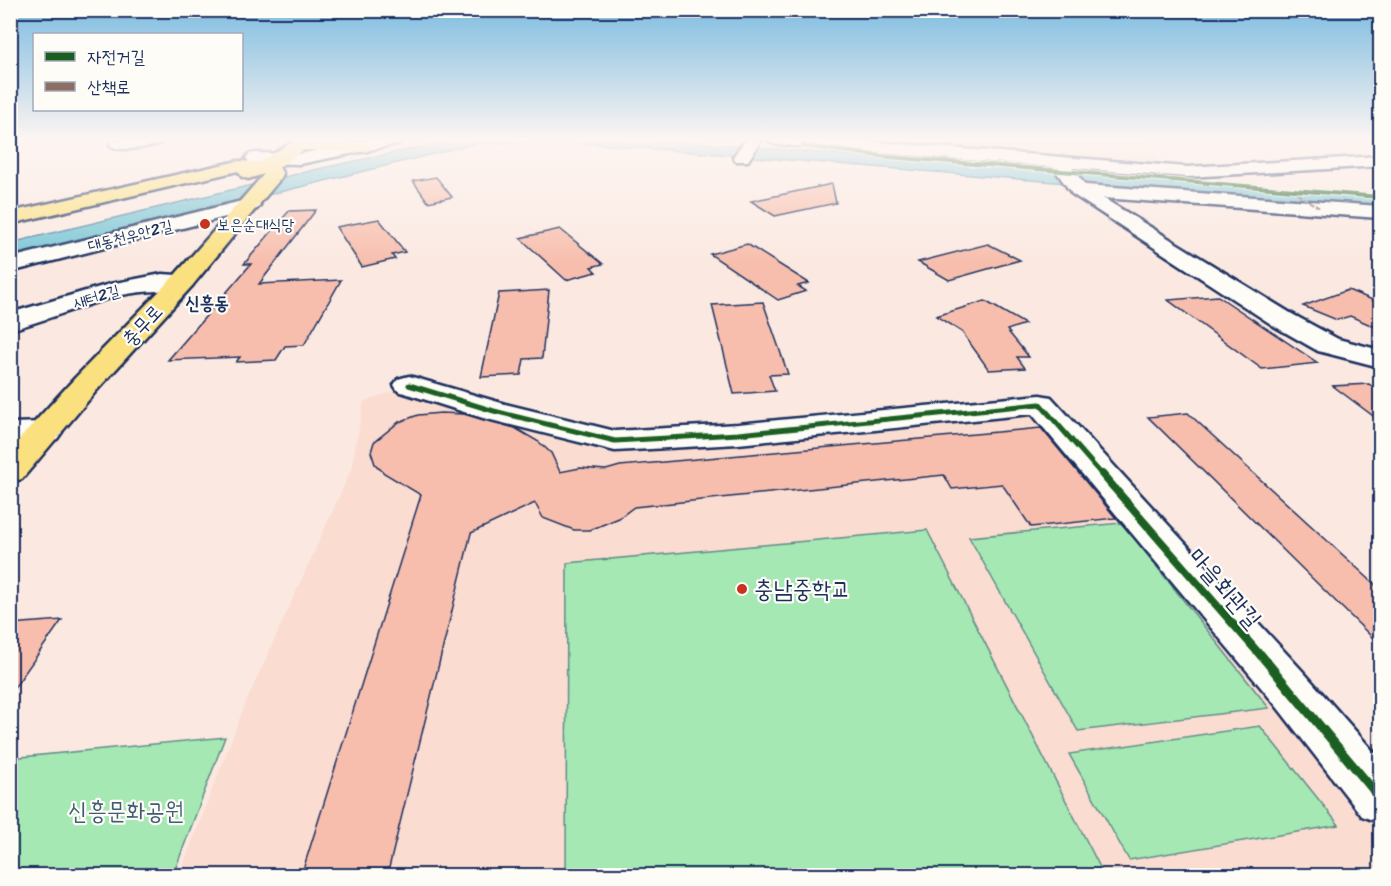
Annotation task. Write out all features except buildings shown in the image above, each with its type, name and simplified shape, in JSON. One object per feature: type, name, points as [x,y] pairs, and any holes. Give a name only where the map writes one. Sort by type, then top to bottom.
[{"type":"main road","points":[[10,218],[193,180]]},
{"type":"main road","points":[[10,229],[205,180]]},
{"type":"main road","name":"충무로","points":[[10,471],[86,384],[183,281],[250,205],[258,180]]},
{"type":"street","points":[[1072,180],[1077,188],[1117,216],[1319,340],[1328,345],[1380,359]]},
{"type":"street","points":[[1245,180],[1380,190]]},
{"type":"street","points":[[1077,188],[1380,212]]},
{"type":"street","name":"대동천우안2길","points":[[10,265],[250,205]]},
{"type":"street","name":"새터2길","points":[[10,322],[131,286],[160,280],[183,281]]},
{"type":"street","name":"마을회관길","points":[[409,385],[506,414],[615,441],[738,434],[1040,404],[1290,689],[1380,798]]},
{"type":"street","points":[[10,434],[46,432]]},
{"type":"shaded area","name":"충남중학교","points":[[397,390],[595,446],[1042,413],[1380,826],[1380,876],[179,876],[244,707],[351,470],[364,401]]},
{"type":"green space","points":[[1122,523],[1269,708],[1078,731],[969,537]]},
{"type":"green space","points":[[927,530],[1104,875],[566,875],[567,563]]},
{"type":"green space","points":[[1260,726],[1339,825],[1129,860],[1069,754]]},
{"type":"green space","name":"신흥문화공원","points":[[225,737],[173,875],[11,875],[11,758]]},
{"type":"water","points":[[271,180],[327,180],[11,259],[10,243]]},
{"type":"water","points":[[1034,180],[1154,180],[1380,199],[1380,209]]},
{"type":"marked path","points":[[1297,194],[1320,208]]},
{"type":"cycle path","points":[[1176,180],[1380,197]]},
{"type":"cycle path","points":[[409,385],[494,411],[615,441],[738,434],[1040,404],[1290,689],[1380,798]]},
{"type":"place","name":"보은순대식당","points":[[205,224]]},
{"type":"place","name":"충남중학교","points":[[742,589]]},
{"type":"district","name":"신흥동","points":[[207,303]]}]
